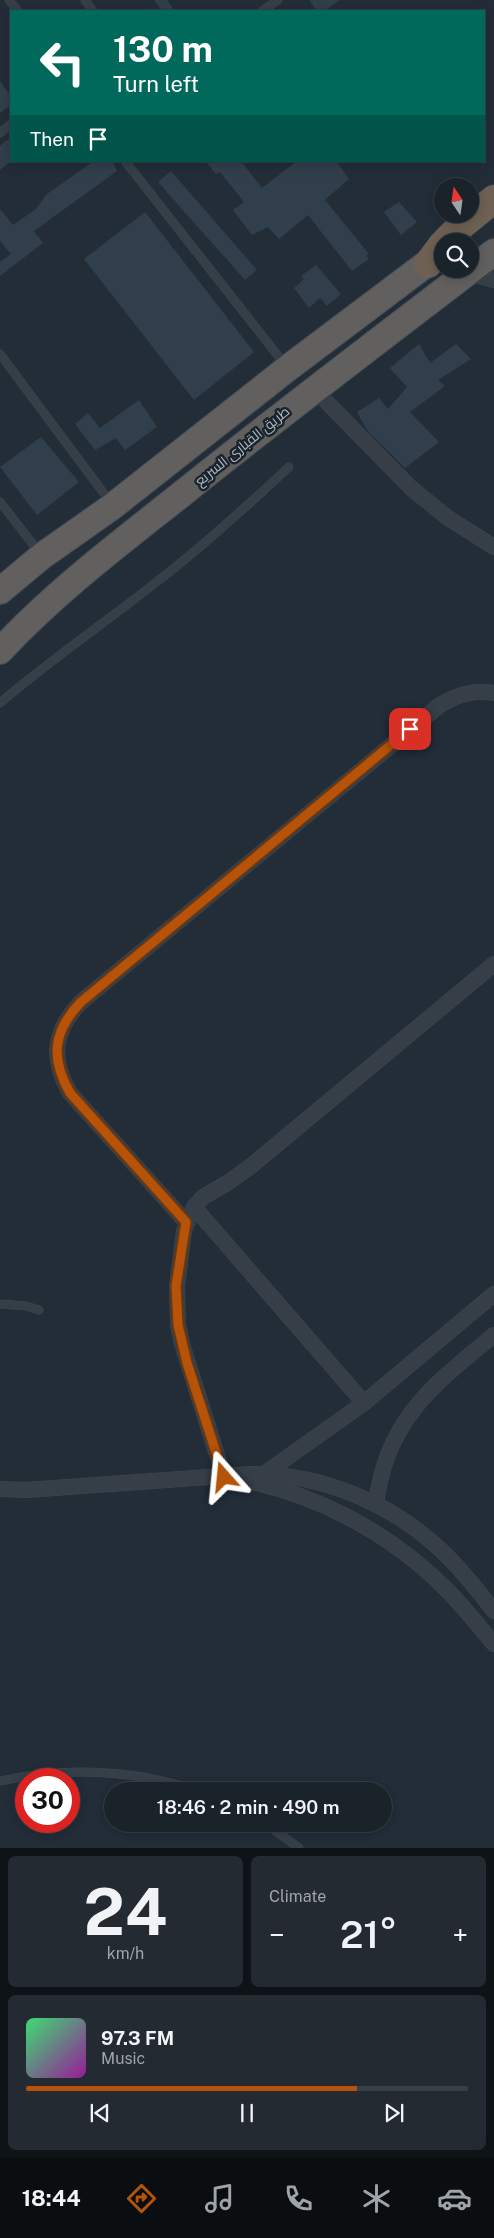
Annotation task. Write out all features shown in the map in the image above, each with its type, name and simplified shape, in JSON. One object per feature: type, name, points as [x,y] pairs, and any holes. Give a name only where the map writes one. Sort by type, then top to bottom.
[{"type":"highway","points":[[454,233],[494,199]]},
{"type":"highway","points":[[468,233],[494,213]]},
{"type":"highway","name":"طريق القبارى السريع","points":[[479,263],[494,252]]},
{"type":"highway","points":[[0,591],[42,556],[113,506],[288,368],[434,257]]},
{"type":"highway","name":"طريق القبارى السريع","points":[[0,651],[63,590],[93,565],[314,388],[459,278]]},
{"type":"street","points":[[479,276],[494,280]]},
{"type":"street","points":[[314,388],[411,488],[448,518],[494,547]]},
{"type":"street","points":[[186,1222],[70,1093],[62,1078],[57,1062],[57,1045],[61,1029],[69,1014],[88,996],[440,705],[461,694],[494,692]]},
{"type":"street","points":[[224,1477],[187,1363],[178,1325],[176,1286],[186,1222],[194,1207],[203,1197],[229,1182],[251,1166],[494,964]]},
{"type":"street","points":[[194,1207],[364,1403]]},
{"type":"street","points":[[264,1474],[364,1403],[494,1294]]},
{"type":"street","points":[[376,1504],[383,1470],[392,1444],[405,1420],[434,1385],[494,1335]]},
{"type":"street","points":[[0,1489],[26,1490],[264,1474],[314,1481],[346,1491],[376,1504],[413,1526],[445,1554],[494,1611]]},
{"type":"street","points":[[224,1477],[286,1491],[316,1502],[372,1530],[422,1567],[446,1589],[494,1644]]},
{"type":"lane","points":[[263,10],[278,0]]},
{"type":"lane","points":[[0,133],[10,125]]},
{"type":"lane","points":[[126,162],[288,368]]},
{"type":"lane","points":[[0,354],[113,506]]},
{"type":"lane","points":[[0,703],[39,670],[155,583],[289,467]]},
{"type":"lane","points":[[0,502],[42,556]]},
{"type":"lane","points":[[0,1304],[26,1306],[39,1310]]},
{"type":"lane","points":[[0,1781],[50,1773],[98,1773],[146,1778],[162,1782]]},
{"type":"lane","points":[[277,1832],[299,1848]]},
{"type":"building","points":[[154,0],[167,0],[174,10],[161,10]]},
{"type":"building","points":[[309,0],[340,0],[325,10],[316,10]]},
{"type":"building","points":[[0,81],[10,95],[10,106],[0,113]]},
{"type":"building","points":[[10,138],[10,162],[0,170],[0,146]]},
{"type":"building","points":[[93,162],[112,162],[117,171],[34,231],[43,243],[0,276],[0,262],[11,254],[0,241],[0,209],[13,225],[36,209],[47,194]]},
{"type":"building","points":[[206,162],[242,162],[262,188],[296,162],[337,162],[349,179],[325,200],[369,254],[366,255],[369,259],[352,271],[308,215],[279,239],[268,227],[252,235],[233,210],[244,202],[220,172],[216,174]]},
{"type":"building","points":[[171,171],[257,270],[245,280],[158,182]]},
{"type":"building","points":[[399,202],[417,222],[401,235],[384,212]]},
{"type":"building","points":[[145,212],[254,352],[194,400],[84,259]]},
{"type":"building","points":[[316,265],[341,294],[327,306],[320,298],[309,308],[294,288],[304,279],[301,276]]},
{"type":"building","points":[[419,344],[430,363],[456,344],[471,359],[438,380],[445,386],[410,412],[439,442],[405,468],[367,430],[357,412],[379,398],[388,409],[407,387],[390,368]]},
{"type":"building","points":[[139,400],[157,427],[125,450],[116,438],[95,450],[75,424],[88,413],[100,428]]},
{"type":"building","points":[[41,437],[79,482],[37,515],[0,467]]},
{"type":"route","points":[[224,1477],[187,1363],[178,1325],[176,1286],[186,1222],[70,1093],[62,1078],[57,1062],[57,1045],[61,1029],[69,1014],[81,1002],[410,729]]}]
